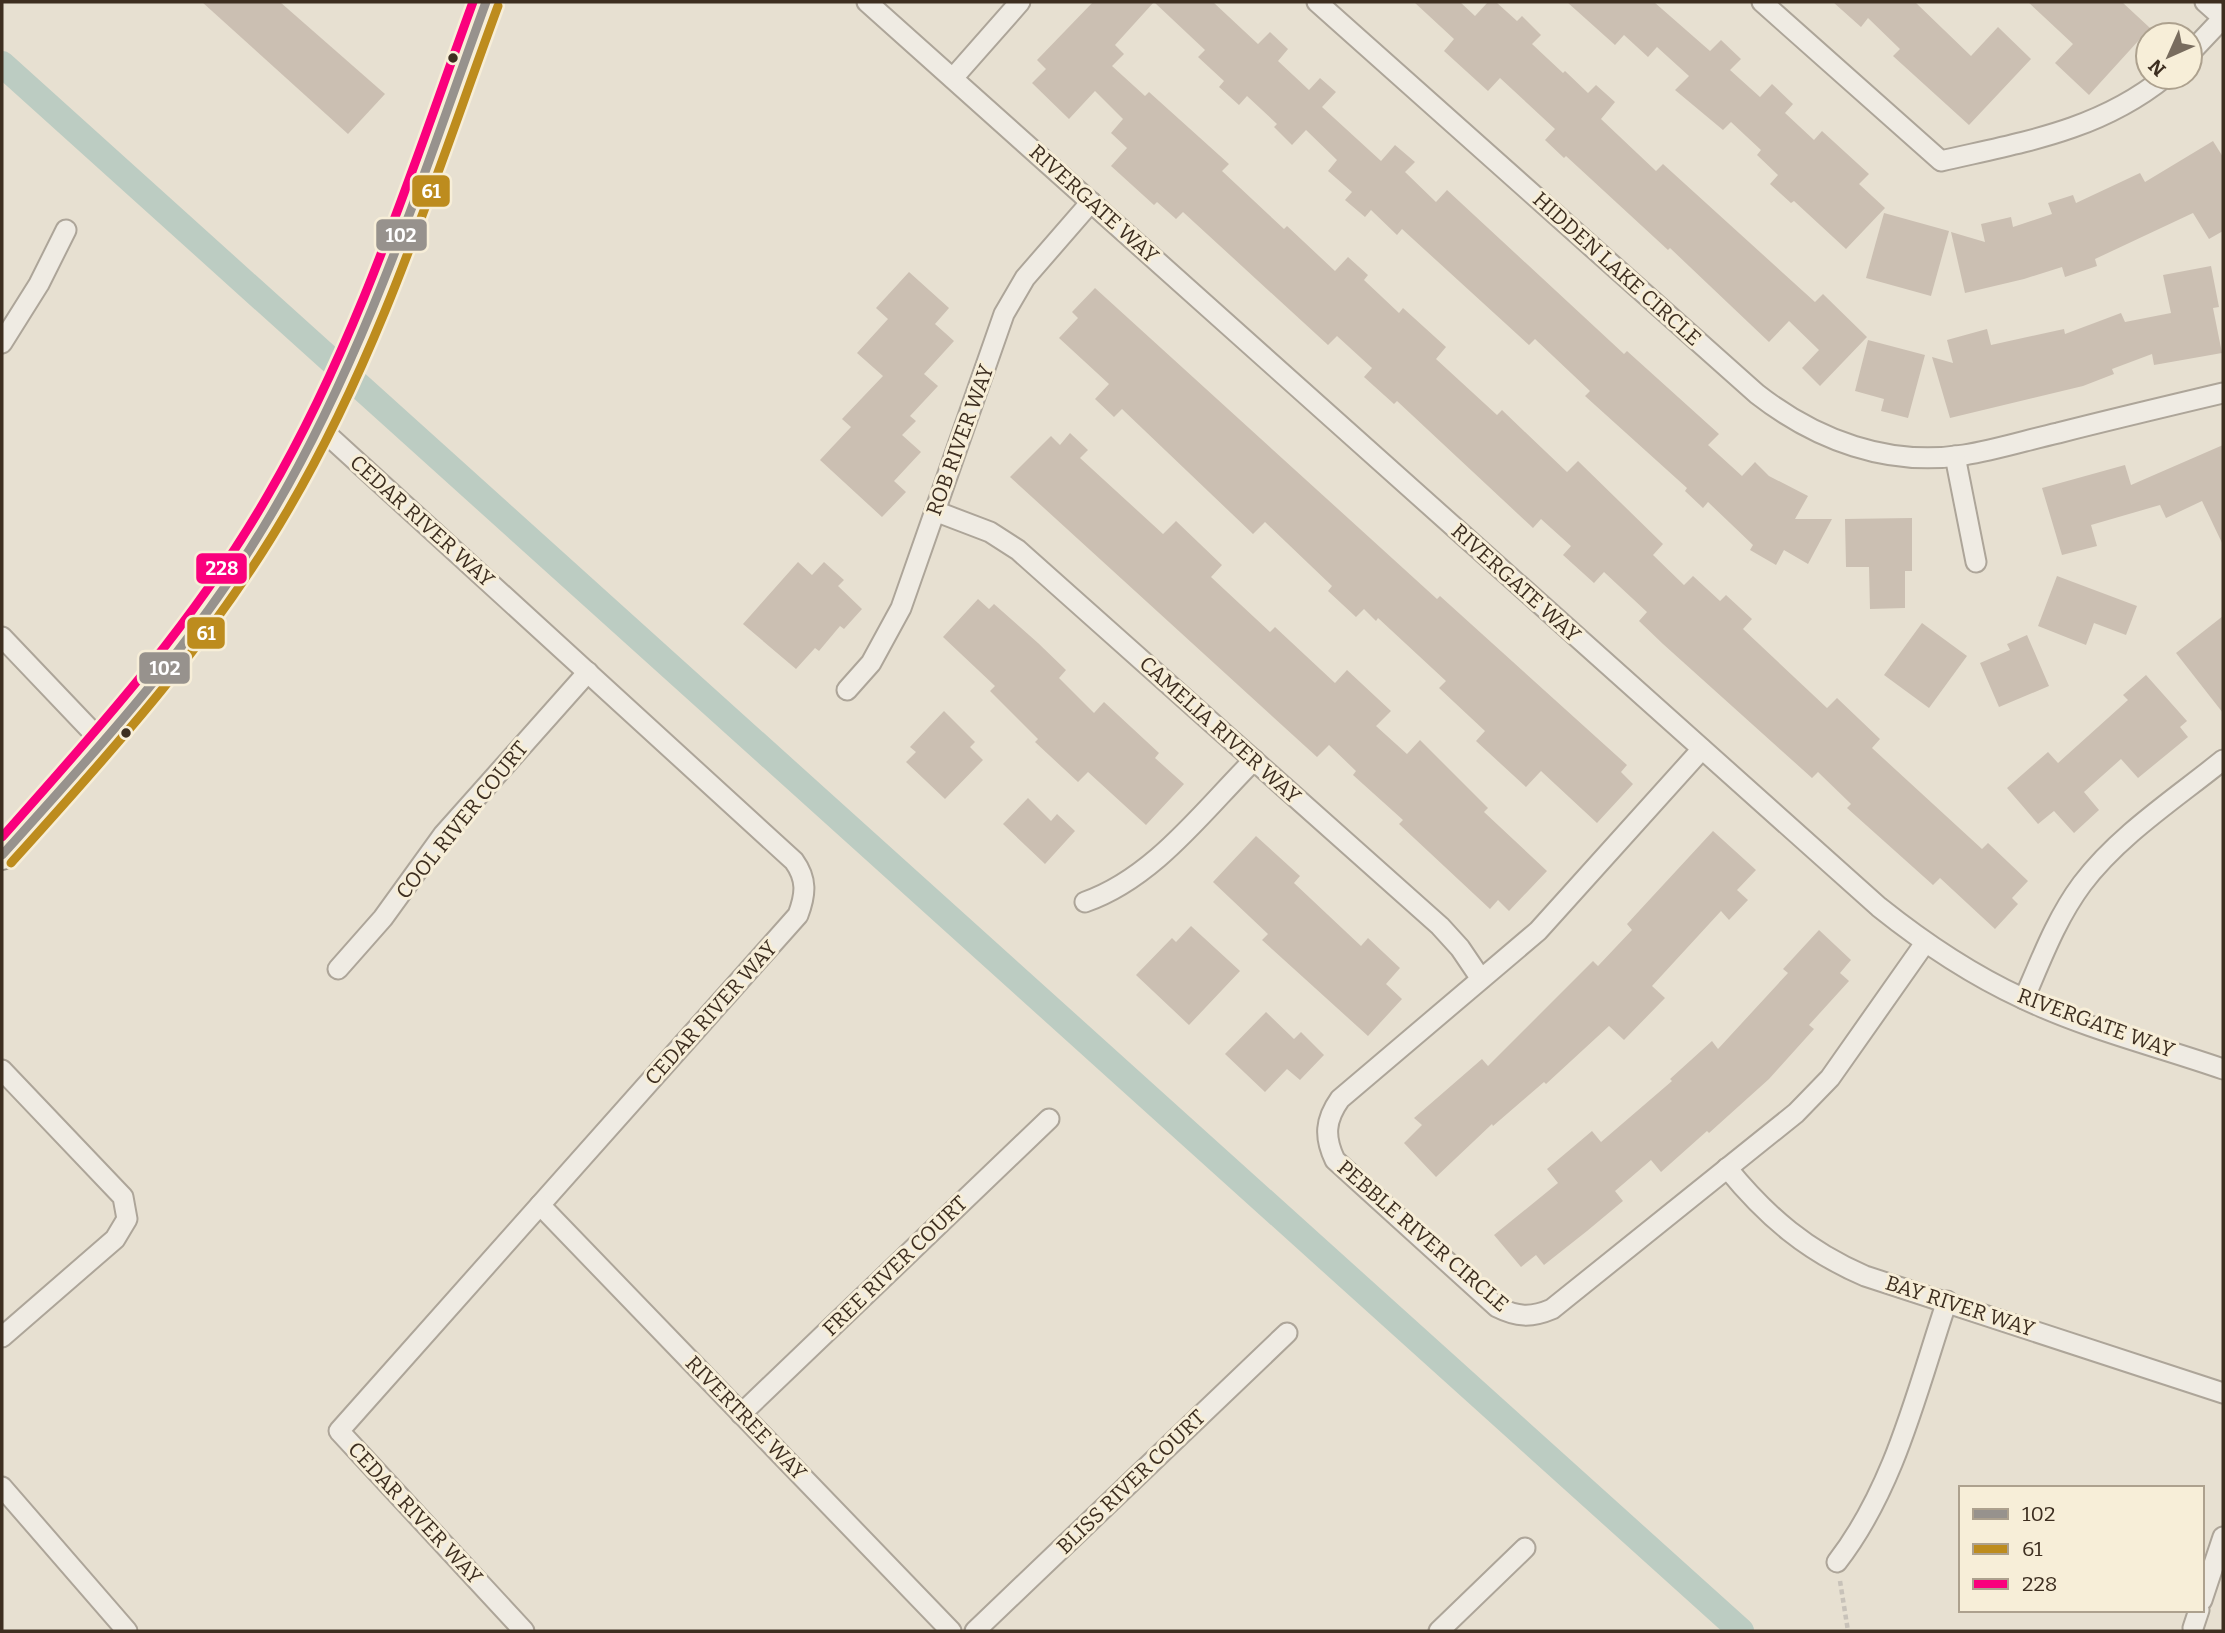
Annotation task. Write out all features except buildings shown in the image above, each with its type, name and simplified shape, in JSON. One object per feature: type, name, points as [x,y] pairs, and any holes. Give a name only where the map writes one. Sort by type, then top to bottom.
[{"type":"street","points":[[2,855],[172,661],[211,609],[265,526],[337,391],[486,2]]},
{"type":"street","name":"RIVERGATE WAY","points":[[867,2],[1879,907],[1924,943],[2024,999],[2223,1069]]},
{"type":"street","points":[[953,78],[1020,2]]},
{"type":"street","name":"HIDDEN LAKE CIRCLE","points":[[1317,2],[1781,413],[1816,433],[1853,447],[1892,456],[1955,456],[2223,393]]},
{"type":"street","points":[[1762,2],[1941,161],[2071,130],[2109,114],[2148,91]]},
{"type":"street","points":[[2204,39],[2223,18],[2205,2]]},
{"type":"street","name":"ROB RIVER WAY","points":[[847,690],[871,663],[890,633],[1004,314],[1026,278],[1091,202]]},
{"type":"street","points":[[2,343],[39,284],[66,230]]},
{"type":"street","name":"CEDAR RIVER WAY","points":[[319,428],[794,861],[805,882],[805,898],[798,915],[339,1431],[524,1631]]},
{"type":"street","points":[[1955,456],[1976,562]]},
{"type":"street","name":"CAMELIA RIVER WAY","points":[[935,510],[990,532],[1018,550],[1440,926],[1460,948],[1481,979]]},
{"type":"street","points":[[2,638],[102,742]]},
{"type":"street","name":"COOL RIVER COURT","points":[[338,969],[383,918],[443,835],[588,672]]},
{"type":"street","name":"PEBBLE RIVER CIRCLE","points":[[1702,749],[1538,931],[1339,1099],[1331,1111],[1326,1128],[1327,1144],[1335,1160],[1497,1307],[1514,1315],[1527,1317],[1552,1309],[1796,1113],[1830,1077],[1924,943]]},
{"type":"street","points":[[1085,902],[1112,893],[1139,876],[1254,760]]},
{"type":"street","points":[[2024,999],[2059,919],[2082,883],[2125,839],[2223,760]]},
{"type":"street","points":[[2,1070],[123,1197],[127,1219],[115,1239],[2,1337]]},
{"type":"street","name":"FREE RIVER COURT","points":[[741,1414],[1049,1119]]},
{"type":"street","name":"BAY RIVER WAY","points":[[1727,1168],[1769,1216],[1798,1241],[1830,1261],[1865,1276],[2223,1393]]},
{"type":"street","name":"RIVERTREE WAY","points":[[540,1205],[951,1631]]},
{"type":"street","points":[[1837,1563],[1868,1518],[1883,1488],[1947,1301]]},
{"type":"street","name":"BLISS RIVER COURT","points":[[975,1631],[1287,1333]]},
{"type":"street","points":[[2,1487],[127,1631]]},
{"type":"street","points":[[2204,1594],[2223,1538]]},
{"type":"street","points":[[1439,1631],[1525,1548]]},
{"type":"path","points":[[1837,1563],[1847,1631]]},
{"type":"waterway","points":[[2,64],[1741,1631]]},
{"type":"transit line","name":"228","points":[[2,837],[144,673],[209,587],[268,495],[300,436],[356,315],[405,191],[473,2]]},
{"type":"transit line","name":"102","points":[[2,855],[107,738],[205,616],[235,573],[299,466],[331,402],[388,271],[486,2]]},
{"type":"transit line","name":"61","points":[[11,863],[123,737],[194,650],[227,605],[288,510],[321,450],[379,326],[498,6]]}]
